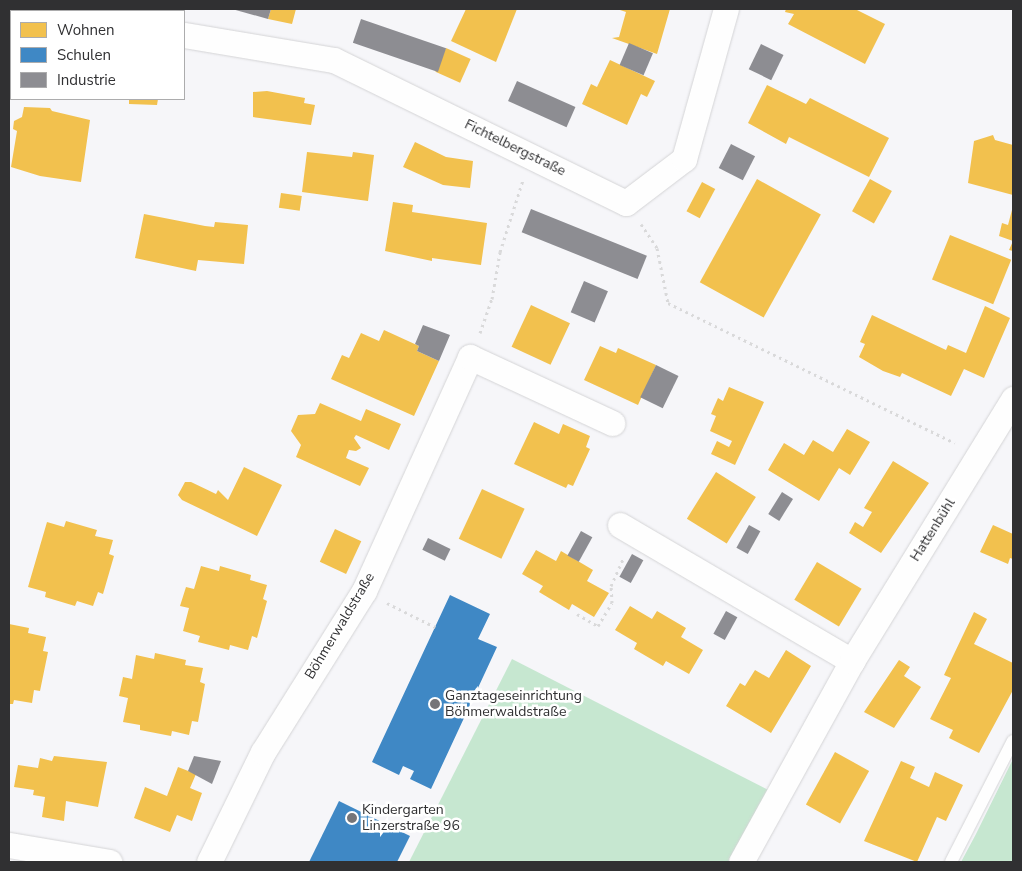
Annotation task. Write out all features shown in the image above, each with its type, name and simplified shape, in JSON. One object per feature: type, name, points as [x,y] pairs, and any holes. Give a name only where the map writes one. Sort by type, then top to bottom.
[{"type":"street","points":[[626,203],[684,159],[726,9]]},
{"type":"street","name":"Fichtelbergstraße","points":[[185,35],[334,60],[626,203]]},
{"type":"street","points":[[470,357],[612,423]]},
{"type":"street","name":"Böhmerwaldstraße","points":[[209,862],[263,752],[364,591],[470,357]]},
{"type":"street","name":"Hattenbühl","points":[[741,862],[852,661],[1013,399]]},
{"type":"street","points":[[626,528],[852,661]]},
{"type":"street","points":[[9,846],[110,862]]},
{"type":"lane","points":[[951,862],[1013,741]]},
{"type":"path","points":[[470,357],[492,299],[500,252],[531,155]]},
{"type":"path","points":[[626,203],[657,248],[668,303],[980,455]]},
{"type":"path","points":[[577,614],[598,626],[612,604],[611,586],[626,528]]},
{"type":"path","points":[[364,591],[435,627]]},
{"type":"green space","points":[[512,659],[780,796],[741,862],[409,862]]},
{"type":"green space","points":[[1013,759],[1013,862],[961,862],[976,834]]},
{"type":"building: Wohnen","points":[[271,9],[296,9],[292,24],[268,19]]},
{"type":"building: Wohnen","points":[[466,9],[517,9],[496,62],[451,41]]},
{"type":"building: Wohnen","points":[[617,9],[670,9],[657,54],[612,38],[619,37],[626,12]]},
{"type":"building: Wohnen","points":[[786,9],[855,9],[885,24],[865,64],[788,24],[794,14],[785,12]]},
{"type":"building: Wohnen","points":[[446,48],[471,59],[460,83],[435,72]]},
{"type":"building: Wohnen","points":[[610,60],[655,81],[647,97],[641,94],[627,125],[582,104],[591,84],[597,87]]},
{"type":"building: Wohnen","points":[[767,85],[806,104],[810,98],[889,138],[869,177],[789,137],[786,144],[748,123]]},
{"type":"building: Wohnen","points":[[267,91],[305,98],[304,103],[315,105],[311,125],[253,117],[253,92]]},
{"type":"building: Wohnen","points":[[129,100],[158,100],[157,105],[129,104]]},
{"type":"building: Wohnen","points":[[24,107],[50,108],[52,111],[90,120],[81,182],[40,176],[11,167],[17,131],[13,129],[14,121],[22,117]]},
{"type":"building: Wohnen","points":[[993,135],[995,140],[1013,145],[1013,195],[968,183],[974,141]]},
{"type":"building: Wohnen","points":[[415,142],[446,157],[473,161],[470,188],[443,185],[403,167]]},
{"type":"building: Wohnen","points":[[307,152],[352,157],[353,152],[374,155],[368,201],[302,192]]},
{"type":"building: Wohnen","points":[[757,179],[821,214],[764,318],[700,282]]},
{"type":"building: Wohnen","points":[[870,179],[892,191],[874,223],[852,211]]},
{"type":"building: Wohnen","points":[[702,182],[715,189],[700,218],[687,211]]},
{"type":"building: Wohnen","points":[[281,193],[302,196],[300,211],[279,208]]},
{"type":"building: Wohnen","points":[[393,202],[413,205],[412,212],[487,223],[481,265],[432,258],[432,261],[385,251]]},
{"type":"building: Wohnen","points":[[1013,206],[1013,241],[999,236],[1002,223],[1008,225]]},
{"type":"building: Wohnen","points":[[144,214],[214,227],[215,222],[248,225],[244,264],[198,260],[196,271],[135,258]]},
{"type":"building: Wohnen","points":[[950,235],[1011,260],[993,304],[932,280]]},
{"type":"building: Wohnen","points":[[1013,241],[1013,251],[1009,250]]},
{"type":"building: Wohnen","points":[[531,305],[570,323],[551,365],[512,347]]},
{"type":"building: Wohnen","points":[[985,306],[1010,318],[984,378],[964,369],[951,396],[902,373],[900,377],[883,371],[859,357],[865,344],[860,342],[872,315],[946,350],[948,345],[966,353]]},
{"type":"building: Wohnen","points":[[384,330],[419,346],[417,351],[439,361],[414,416],[331,379],[342,355],[349,358],[361,333],[379,341]]},
{"type":"building: Wohnen","points":[[600,346],[616,353],[618,348],[656,365],[638,405],[584,380]]},
{"type":"building: Wohnen","points":[[729,387],[764,402],[735,465],[711,454],[717,441],[729,447],[732,441],[710,431],[716,416],[711,414],[718,398],[723,401]]},
{"type":"building: Wohnen","points":[[320,403],[361,421],[366,409],[401,424],[389,450],[356,435],[354,438],[361,448],[356,451],[349,450],[346,458],[369,468],[360,486],[296,457],[301,445],[291,431],[298,415],[315,414]]},
{"type":"building: Wohnen","points":[[534,422],[559,434],[563,424],[590,436],[586,447],[590,449],[573,486],[568,484],[566,488],[514,464]]},
{"type":"building: Wohnen","points":[[847,429],[870,442],[850,475],[839,468],[819,501],[768,470],[784,443],[804,455],[813,440],[833,452]]},
{"type":"building: Wohnen","points":[[893,461],[929,483],[881,553],[849,533],[855,522],[863,527],[872,512],[864,508]]},
{"type":"building: Wohnen","points":[[244,467],[282,485],[257,536],[182,500],[178,495],[185,482],[191,482],[216,494],[218,490],[228,500]]},
{"type":"building: Wohnen","points":[[716,472],[756,497],[727,544],[687,519]]},
{"type":"building: Wohnen","points":[[482,489],[525,509],[501,559],[459,539]]},
{"type":"building: Wohnen","points":[[66,521],[97,530],[95,536],[113,540],[109,554],[114,556],[103,594],[98,592],[93,606],[77,601],[75,606],[45,597],[46,592],[28,587],[47,522],[64,527]]},
{"type":"building: Wohnen","points":[[993,525],[1013,534],[1013,559],[1010,558],[1008,564],[980,552]]},
{"type":"building: Wohnen","points":[[335,529],[361,541],[346,574],[320,562]]},
{"type":"building: Wohnen","points":[[536,550],[556,561],[561,551],[593,570],[587,581],[609,593],[594,617],[572,604],[569,610],[539,592],[543,586],[522,574]]},
{"type":"building: Wohnen","points":[[817,562],[862,589],[839,626],[794,600]]},
{"type":"building: Wohnen","points":[[201,566],[219,571],[220,566],[251,575],[250,580],[267,585],[263,599],[267,601],[257,638],[252,636],[248,650],[230,645],[229,650],[198,642],[200,636],[183,631],[189,608],[180,606],[186,587],[194,589]]},
{"type":"building: Wohnen","points":[[630,606],[652,619],[657,611],[686,628],[681,637],[703,650],[689,674],[666,661],[663,666],[634,649],[637,643],[615,630]]},
{"type":"building: Wohnen","points":[[974,612],[987,619],[974,644],[1013,663],[1013,690],[979,753],[949,738],[953,730],[930,719],[951,678],[944,675]]},
{"type":"building: Wohnen","points":[[9,624],[29,628],[28,633],[46,637],[43,651],[48,652],[40,691],[34,690],[32,703],[14,700],[13,704],[9,704]]},
{"type":"building: Wohnen","points":[[786,650],[811,666],[771,733],[726,706],[740,683],[745,686],[755,670],[769,678]]},
{"type":"building: Wohnen","points":[[155,653],[186,660],[185,665],[203,668],[200,682],[205,684],[198,722],[192,721],[189,735],[172,731],[171,736],[140,730],[140,725],[123,722],[128,698],[119,696],[123,677],[132,679],[136,655],[154,659]]},
{"type":"building: Wohnen","points":[[899,660],[910,667],[904,676],[921,687],[894,728],[864,712]]},
{"type":"building: Wohnen","points":[[835,752],[869,771],[840,823],[806,804]]},
{"type":"building: Wohnen","points":[[54,756],[107,762],[98,807],[66,801],[64,821],[42,817],[45,797],[33,795],[34,790],[14,787],[18,765],[38,768],[40,758],[52,761]]},
{"type":"building: Wohnen","points":[[901,761],[915,767],[910,778],[929,787],[935,772],[963,785],[946,821],[937,817],[917,862],[864,841]]},
{"type":"building: Wohnen","points":[[178,767],[196,774],[190,788],[202,793],[192,821],[177,815],[170,832],[134,818],[145,787],[167,796]]},
{"type":"building: Schulen","name":"Ganztageseinrichtung Böhmerwaldstraße","points":[[450,595],[490,614],[478,639],[497,647],[431,789],[410,779],[414,771],[403,766],[399,775],[372,762]]},
{"type":"building: Schulen","name":"Kindergarten Linzerstraße 96","points":[[339,801],[410,836],[397,862],[309,862]]},
{"type":"building: Industrie","points":[[232,9],[271,9],[268,19]]},
{"type":"building: Industrie","points":[[361,19],[446,48],[438,72],[353,43]]},
{"type":"building: Industrie","points":[[629,43],[653,53],[644,75],[620,65]]},
{"type":"building: Industrie","points":[[761,44],[783,55],[771,80],[749,69]]},
{"type":"building: Industrie","points":[[517,81],[575,107],[567,127],[508,101]]},
{"type":"building: Industrie","points":[[731,144],[755,156],[743,180],[719,168]]},
{"type":"building: Industrie","points":[[531,209],[647,256],[638,279],[522,232]]},
{"type":"building: Industrie","points":[[584,281],[608,291],[595,322],[571,312]]},
{"type":"building: Industrie","points":[[423,325],[450,335],[439,361],[417,351],[419,346],[415,344]]},
{"type":"building: Industrie","points":[[656,365],[678,376],[663,408],[640,397]]},
{"type":"building: Industrie","points":[[782,492],[793,499],[779,521],[768,514]]},
{"type":"building: Industrie","points":[[749,525],[760,531],[748,554],[736,548]]},
{"type":"building: Industrie","points":[[581,531],[592,537],[579,562],[567,555]]},
{"type":"building: Industrie","points":[[428,538],[450,549],[445,561],[422,550]]},
{"type":"building: Industrie","points":[[632,554],[643,560],[631,583],[619,577]]},
{"type":"building: Industrie","points":[[726,611],[737,617],[725,640],[713,634]]},
{"type":"building: Industrie","points":[[194,756],[221,761],[212,784],[188,771]]},
{"type":"place","name":"Ganztageseinrichtung Böhmerwaldstraße","points":[[435,704]]},
{"type":"place","name":"Kindergarten Linzerstraße 96","points":[[352,818]]}]
